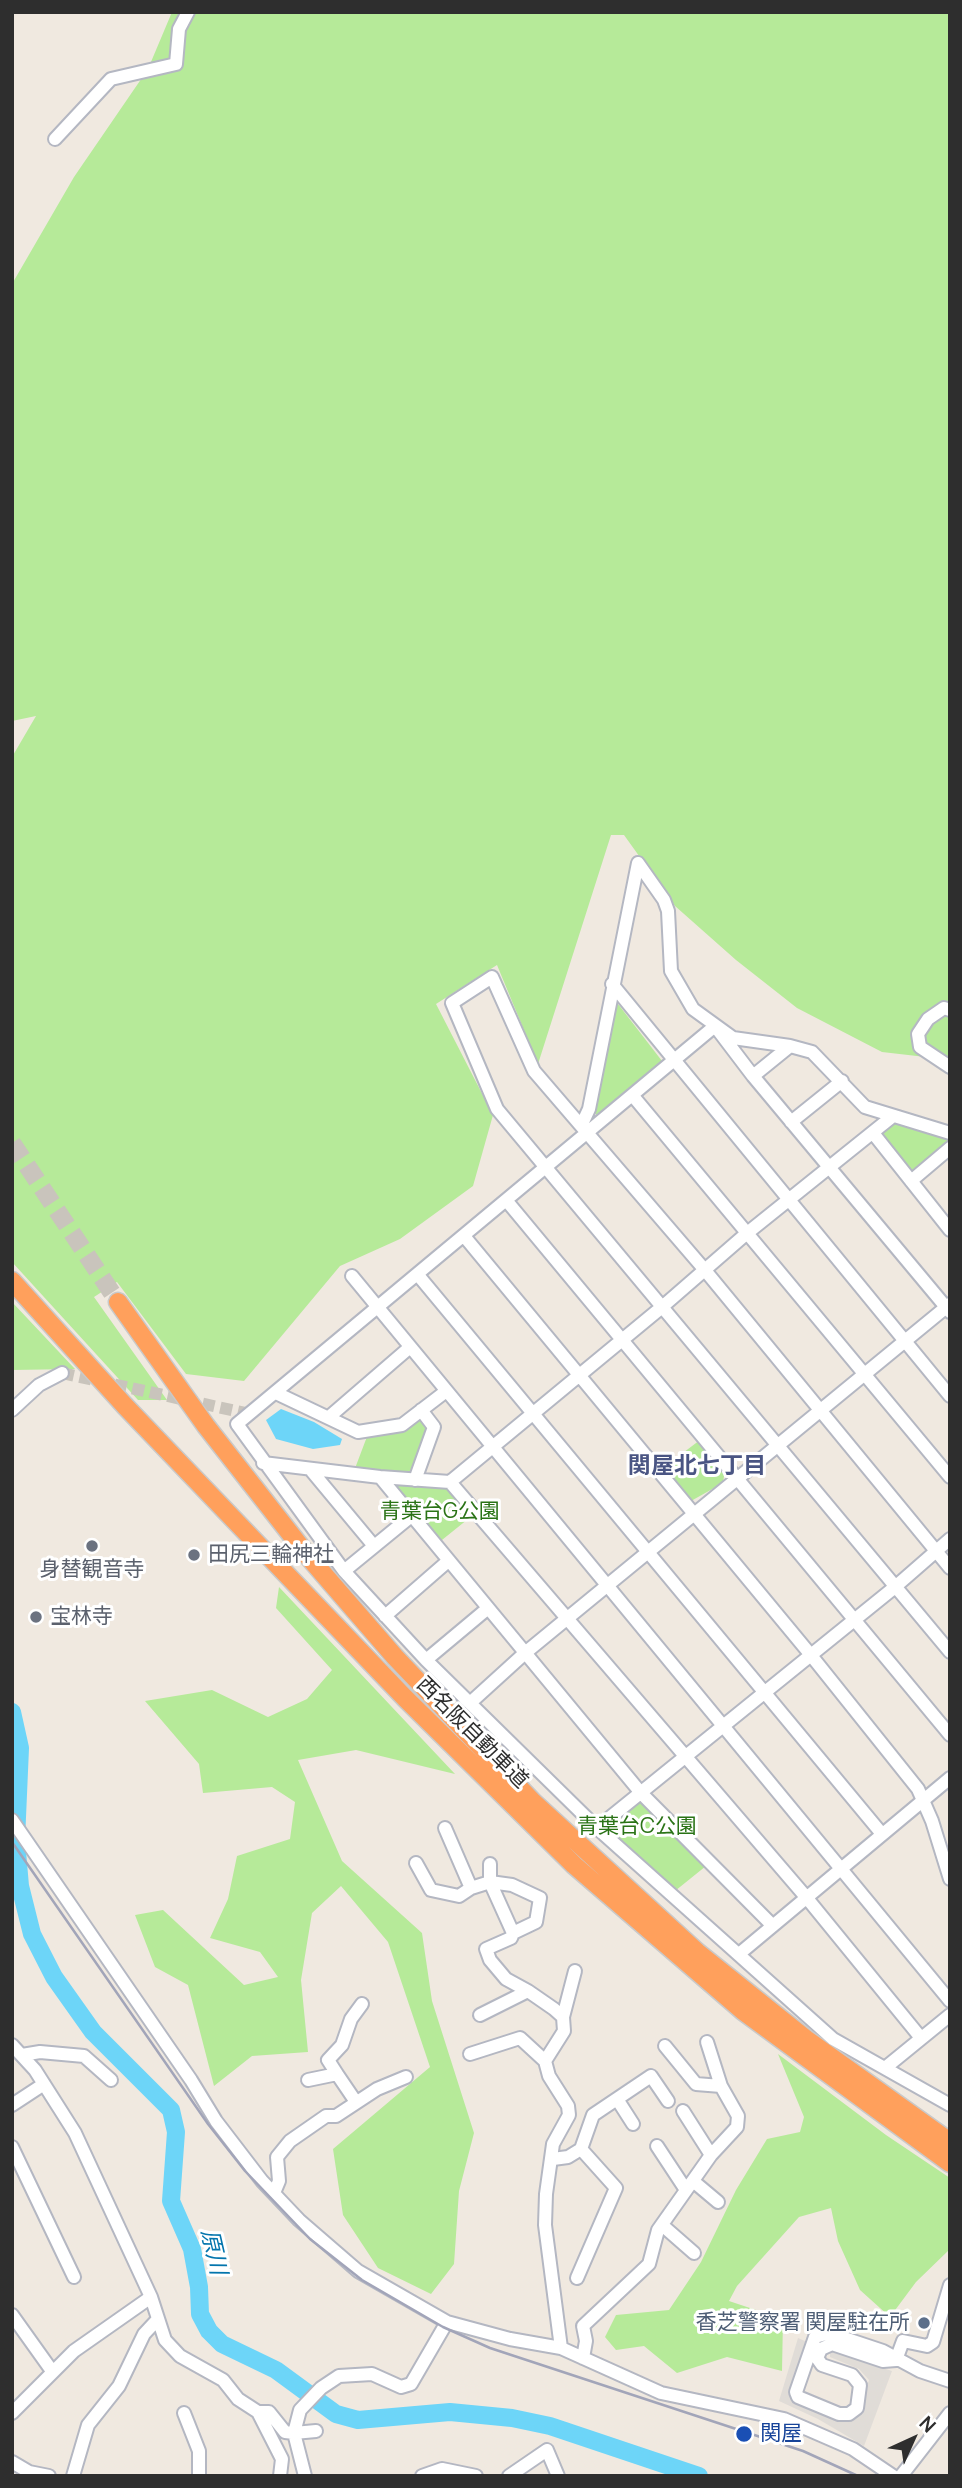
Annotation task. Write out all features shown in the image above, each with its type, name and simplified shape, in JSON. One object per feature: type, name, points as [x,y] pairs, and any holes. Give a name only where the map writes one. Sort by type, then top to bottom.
[{"type":"highway","name":"西名阪自動車道","points":[[12,1281],[125,1406],[386,1678],[565,1857],[743,2011],[950,2163]]},
{"type":"highway","name":"西名阪自動車道","points":[[118,1302],[206,1426],[307,1555],[404,1667],[533,1802],[697,1952],[806,2039],[950,2142]]},
{"type":"street","points":[[55,139],[111,79],[176,64],[179,29],[188,12]]},
{"type":"street","points":[[585,1128],[638,863],[664,900],[668,912],[669,957],[674,979],[693,1009],[733,1038],[812,1052],[865,1107],[950,1133]]},
{"type":"street","points":[[950,1568],[704,1269],[534,1070],[492,977],[452,1003],[497,1108],[950,1652]]},
{"type":"street","points":[[612,984],[950,1396]]},
{"type":"street","points":[[950,1010],[944,1008],[929,1019],[918,1034],[920,1047],[950,1067]]},
{"type":"street","points":[[715,1026],[633,1096],[585,1128],[547,1167],[236,1424],[344,1571],[426,1660],[597,1828],[833,2039],[950,2105]]},
{"type":"street","points":[[470,1703],[606,1586],[948,1308],[753,1076],[715,1026]]},
{"type":"street","points":[[753,1076],[790,1046]]},
{"type":"street","points":[[792,1122],[842,1081]]},
{"type":"street","points":[[633,1096],[950,1477]]},
{"type":"street","points":[[264,1463],[380,1477],[450,1482],[746,1234],[893,1116]]},
{"type":"street","points":[[873,1133],[949,1228]]},
{"type":"street","points":[[911,1181],[950,1148]]},
{"type":"street","points":[[506,1200],[950,1735]]},
{"type":"street","points":[[464,1236],[810,1654],[923,1799],[949,1874]]},
{"type":"street","points":[[418,1275],[881,1834]]},
{"type":"street","points":[[352,1276],[491,1448],[950,2001]]},
{"type":"street","points":[[329,1417],[409,1348]]},
{"type":"street","points":[[12,1410],[39,1385],[62,1373]]},
{"type":"street","points":[[276,1393],[358,1432],[402,1424],[445,1392]]},
{"type":"street","points":[[415,1480],[434,1427],[421,1410]]},
{"type":"street","points":[[310,1469],[374,1546]]},
{"type":"street","points":[[380,1477],[447,1562],[641,1793],[772,1925]]},
{"type":"street","points":[[450,1482],[806,1897],[921,2038]]},
{"type":"street","points":[[344,1571],[410,1517]]},
{"type":"street","points":[[597,1828],[855,1620],[950,1539]]},
{"type":"street","points":[[385,1616],[447,1562]]},
{"type":"street","points":[[426,1660],[487,1609]]},
{"type":"street","points":[[739,1954],[950,1778]]},
{"type":"street","points":[[12,1820],[191,2080],[216,2121],[299,2220],[358,2271],[447,2322],[510,2339],[561,2348],[661,2393],[748,2410],[807,2428],[853,2449],[893,2476]]},
{"type":"street","points":[[445,1828],[471,1888]]},
{"type":"street","points":[[416,1863],[431,1890],[459,1896],[471,1888],[490,1882],[512,1885],[540,1899],[536,1922],[513,1933],[511,1938],[486,1948],[506,1979],[564,2017]]},
{"type":"street","points":[[490,1864],[490,1882],[513,1933]]},
{"type":"street","points":[[545,2062],[564,2031],[564,2017],[575,1971]]},
{"type":"street","points":[[480,2015],[528,1991]]},
{"type":"street","points":[[356,2102],[328,2060],[342,2045],[351,2019],[362,2004]]},
{"type":"street","points":[[884,2068],[950,2015]]},
{"type":"street","points":[[470,2054],[520,2038],[545,2062],[569,2115],[553,2144],[546,2194],[545,2225],[561,2348]]},
{"type":"street","points":[[583,2358],[586,2341],[583,2326],[649,2264],[662,2225],[711,2155],[737,2127],[738,2116],[721,2086],[707,2042]]},
{"type":"street","points":[[12,2045],[44,2084],[75,2133],[151,2297],[165,2340],[180,2356],[223,2379],[238,2399],[258,2412],[282,2459],[281,2476]]},
{"type":"street","points":[[664,2046],[696,2084],[721,2086]]},
{"type":"street","points":[[22,2055],[40,2052],[84,2056],[111,2080]]},
{"type":"street","points":[[308,2080],[337,2074]]},
{"type":"street","points":[[552,2159],[568,2157],[581,2149],[593,2116],[651,2076],[668,2101]]},
{"type":"street","points":[[274,2193],[279,2181],[277,2157],[280,2150],[326,2116],[336,2116],[377,2089],[406,2077]]},
{"type":"street","points":[[12,2105],[44,2084]]},
{"type":"street","points":[[617,2099],[633,2124]]},
{"type":"street","points":[[683,2111],[711,2155]]},
{"type":"street","points":[[657,2146],[689,2186],[718,2202]]},
{"type":"street","points":[[12,2147],[74,2277]]},
{"type":"street","points":[[578,2278],[616,2188],[581,2149]]},
{"type":"street","points":[[662,2225],[694,2253]]},
{"type":"street","points":[[896,2360],[902,2341],[927,2346],[933,2342],[950,2285]]},
{"type":"street","points":[[15,2406],[74,2351],[151,2297]]},
{"type":"street","points":[[12,2315],[52,2371]]},
{"type":"street","points":[[73,2476],[88,2425],[119,2386],[144,2334],[158,2319]]},
{"type":"street","points":[[305,2476],[294,2433],[300,2410],[309,2400],[339,2375],[372,2374],[401,2387],[411,2384],[447,2322]]},
{"type":"street","points":[[896,2360],[883,2361],[832,2344],[821,2349],[817,2358],[822,2365],[852,2375],[860,2385],[857,2409],[849,2414],[839,2414],[798,2397],[796,2392],[815,2337],[828,2333],[883,2351],[896,2360],[950,2381]]},
{"type":"street","points":[[258,2412],[268,2412],[285,2432],[316,2431]]},
{"type":"street","points":[[184,2413],[199,2451],[199,2476]]},
{"type":"street","points":[[901,2476],[950,2413]]},
{"type":"street","points":[[509,2476],[547,2450],[558,2476]]},
{"type":"street","points":[[12,2462],[29,2472],[49,2476]]},
{"type":"street","points":[[422,2476],[442,2469],[476,2476]]},
{"type":"green space","points":[[172,12],[950,12],[950,1055],[943,1059],[882,1052],[797,1008],[736,960],[675,906],[624,835],[611,835],[538,1064],[497,965],[436,1004],[493,1115],[473,1186],[400,1239],[340,1266],[244,1381],[186,1374],[117,1282],[94,1297],[167,1400],[138,1400],[12,1262],[12,757],[36,716],[12,721],[12,284],[74,177],[148,69]]},
{"type":"green space","points":[[611,1004],[618,1004],[662,1061],[659,1067],[597,1115],[591,1110]]},
{"type":"green space","points":[[892,1122],[950,1137],[950,1141],[912,1172],[905,1171],[879,1136]]},
{"type":"green space","points":[[12,1302],[75,1369],[12,1370]]},
{"type":"green space","points":[[420,1415],[431,1428],[413,1477],[354,1471],[368,1434]]},
{"type":"green space","points":[[700,1440],[725,1469],[723,1483],[691,1501],[663,1468]]},
{"type":"green space","name":"青葉台G公園","points":[[387,1481],[447,1485],[473,1515],[437,1544]]},
{"type":"green space","points":[[279,1587],[455,1774],[356,1750],[298,1760],[342,1861],[422,1933],[432,2001],[474,2133],[459,2191],[454,2264],[431,2294],[378,2268],[343,2215],[333,2149],[430,2067],[388,1942],[341,1886],[312,1913],[301,1980],[308,2052],[252,2056],[214,2086],[188,1985],[155,1967],[135,1915],[163,1910],[244,1985],[278,1977],[260,1952],[210,1938],[228,1899],[237,1856],[290,1839],[295,1802],[272,1787],[203,1793],[199,1764],[145,1701],[212,1690],[268,1717],[307,1699],[332,1670],[276,1608]]},
{"type":"green space","name":"青葉台C公園","points":[[640,1800],[706,1866],[675,1891],[604,1827]]},
{"type":"green space","points":[[778,2054],[886,2135],[950,2178],[950,2249],[916,2282],[890,2317],[860,2290],[838,2241],[831,2208],[799,2217],[737,2286],[729,2301],[783,2319],[782,2371],[727,2357],[677,2373],[644,2346],[616,2350],[605,2337],[616,2315],[669,2310],[701,2262],[736,2190],[767,2139],[800,2132],[804,2117]]},
{"type":"shaded area","points":[[798,2338],[807,2342],[792,2387],[845,2420],[857,2417],[869,2380],[859,2369],[830,2357],[830,2351],[892,2371],[864,2446],[818,2419],[779,2401]]},
{"type":"water","points":[[281,1409],[314,1422],[342,1439],[340,1445],[313,1449],[276,1439],[266,1420]]},
{"type":"waterway","name":"原川","points":[[12,1712],[20,1748],[16,1840],[20,1886],[32,1934],[54,1977],[93,2032],[171,2110],[176,2132],[171,2201],[192,2249],[199,2287],[200,2314],[209,2331],[222,2344],[276,2370],[336,2414],[358,2420],[450,2412],[512,2418],[550,2426],[699,2476]]},
{"type":"tunnel","points":[[12,1143],[118,1302]]},
{"type":"tunnel","points":[[62,1373],[250,1414]]},
{"type":"railway","points":[[12,1842],[208,2124],[245,2171],[310,2239],[362,2280],[443,2327],[490,2348],[803,2451],[858,2476]]},
{"type":"place","name":"身替観音寺","points":[[92,1546]]},
{"type":"place","name":"田尻三輪神社","points":[[194,1555]]},
{"type":"place","name":"宝林寺","points":[[36,1617]]},
{"type":"place","name":"香芝警察署 関屋駐在所","points":[[924,2323]]},
{"type":"place","name":"関屋","points":[[744,2434]]},
{"type":"district","name":"関屋北七丁目","points":[[697,1467]]}]
